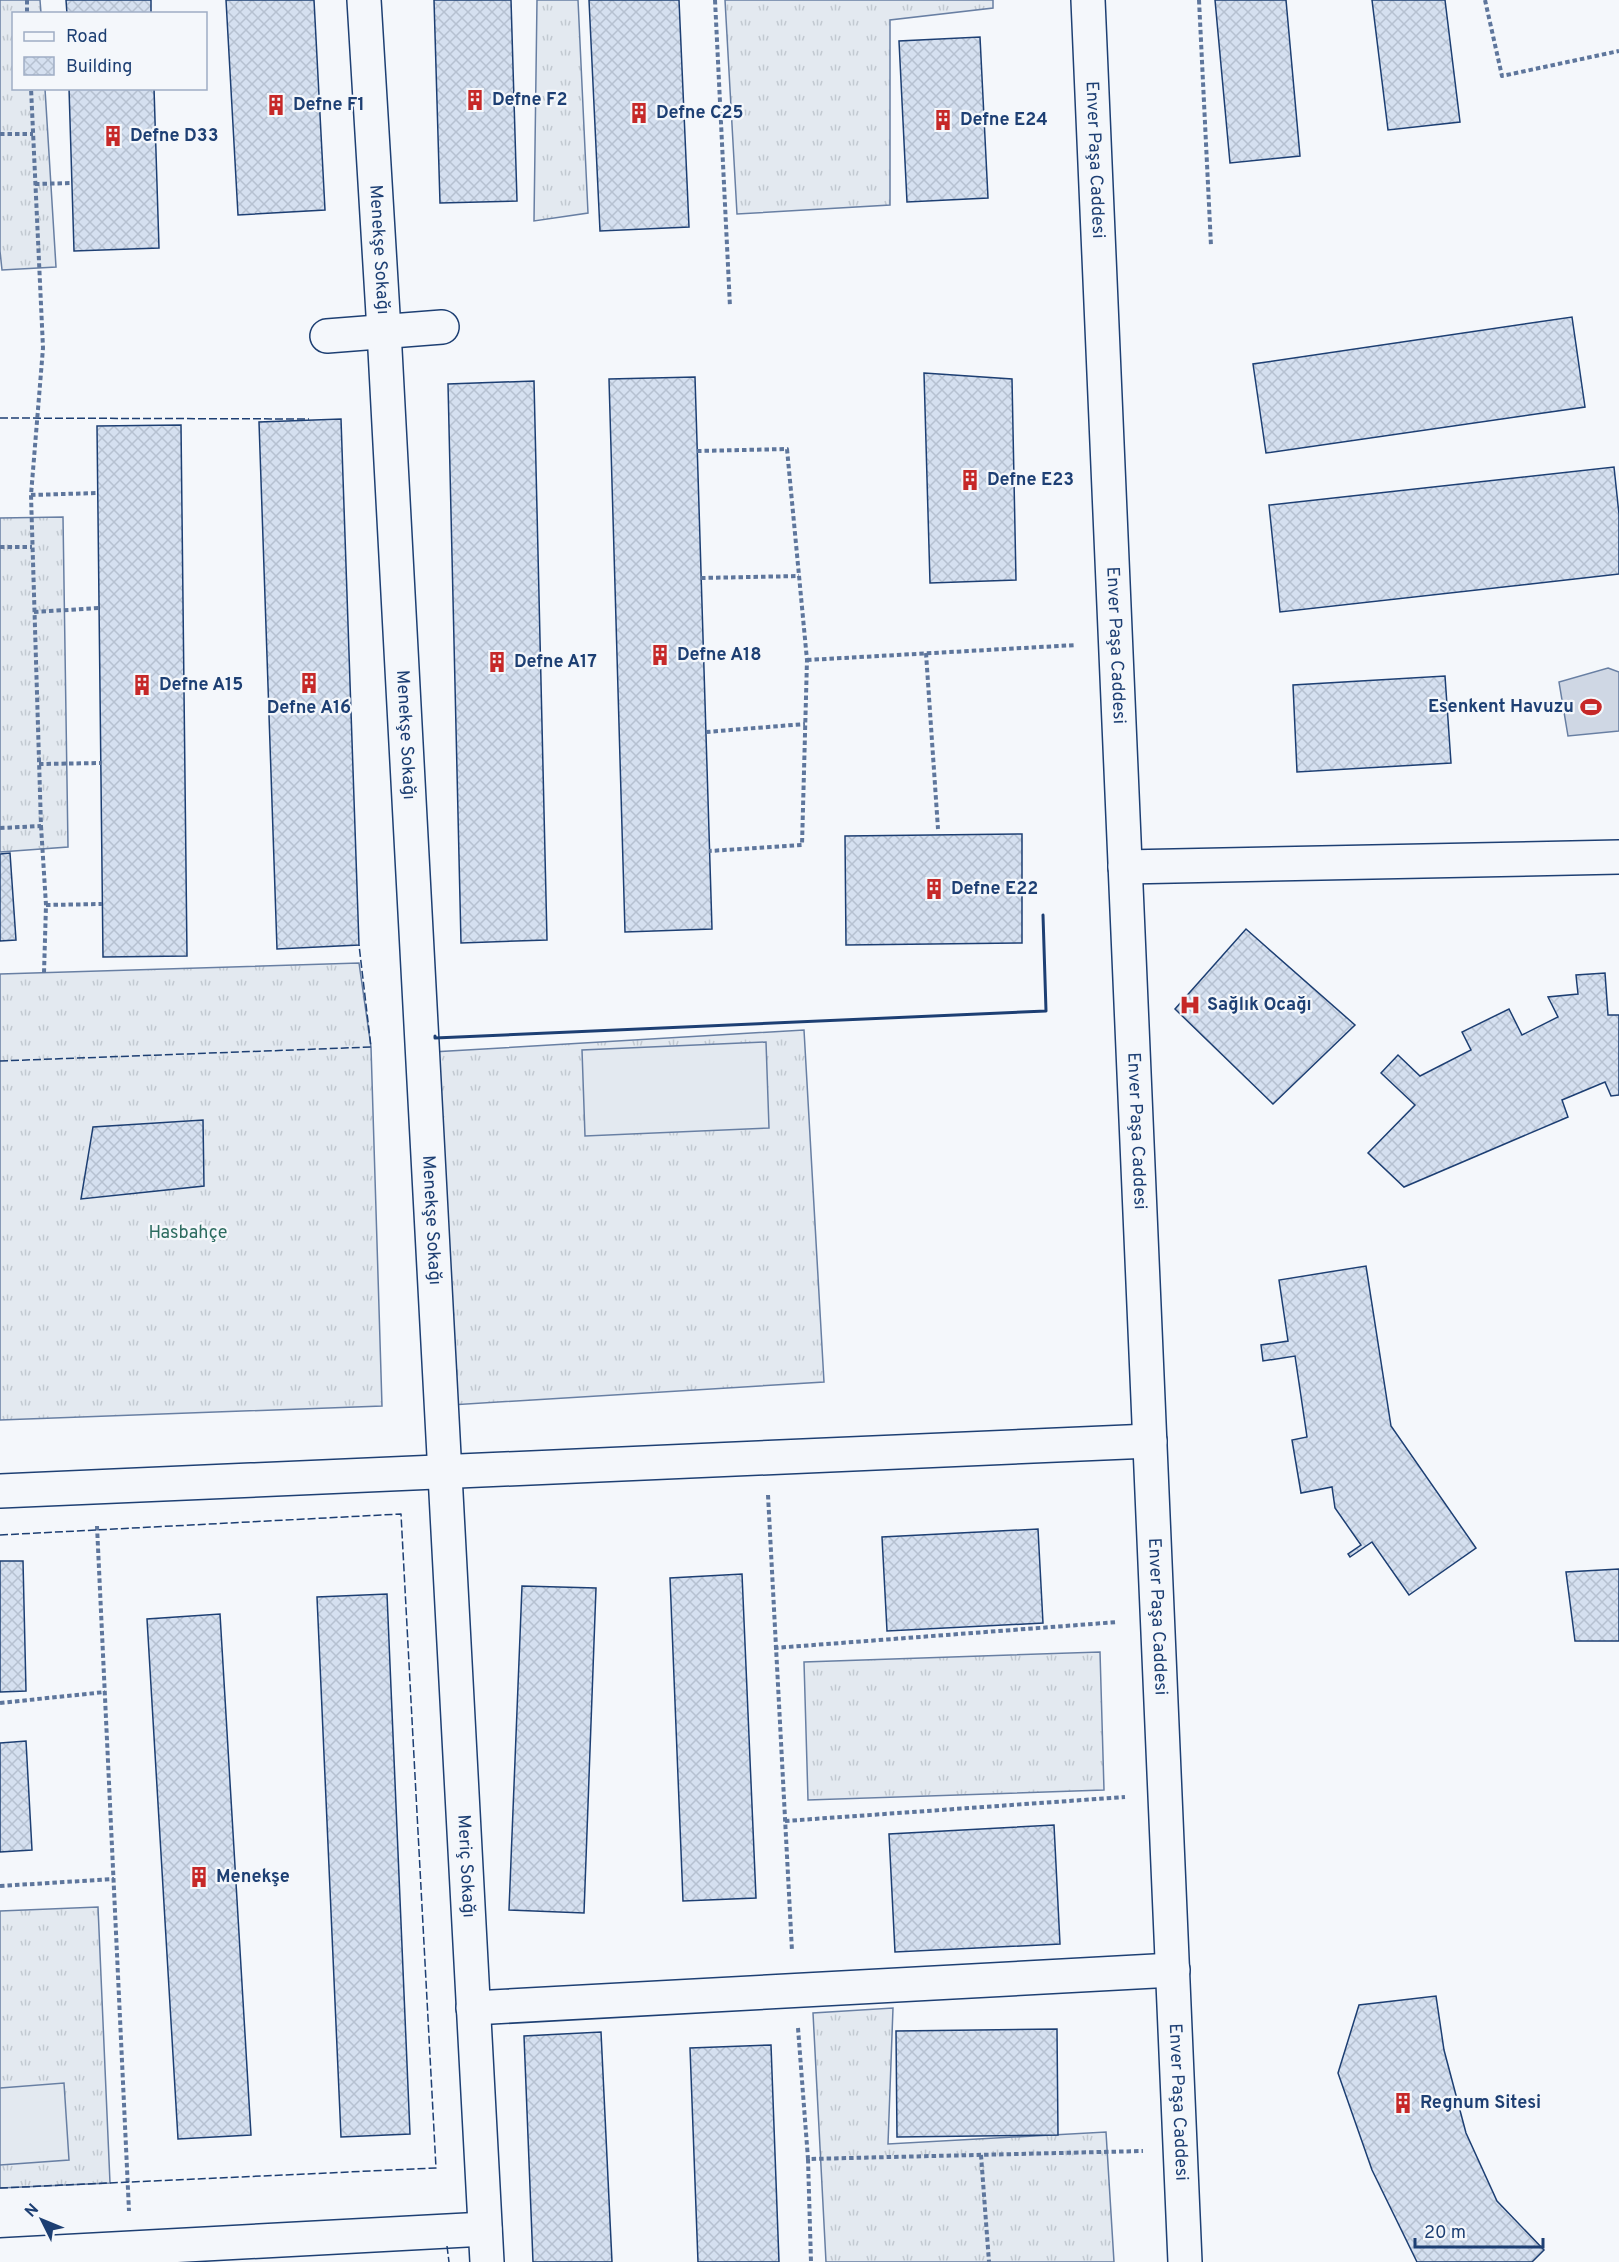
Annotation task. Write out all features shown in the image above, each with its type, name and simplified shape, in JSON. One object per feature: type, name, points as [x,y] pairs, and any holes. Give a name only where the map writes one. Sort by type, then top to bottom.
[{"type":"street","name":"Menekşe Sokağı","points":[[364,0],[384,331],[443,1472]]},
{"type":"street","name":"Enver Paşa Caddesi","points":[[1088,0],[1185,2262]]},
{"type":"street","points":[[327,336],[442,327]]},
{"type":"street","points":[[1125,867],[1619,857]]},
{"type":"street","points":[[0,1491],[1150,1441]]},
{"type":"street","name":"Meriç Sokağı","points":[[443,1472],[487,2262]]},
{"type":"street","points":[[473,2007],[1173,1970]]},
{"type":"street","points":[[0,2255],[485,2229]]},
{"type":"path","points":[[715,0],[730,307]]},
{"type":"path","points":[[1199,0],[1210,246]]},
{"type":"path","points":[[1485,0],[1502,76],[1619,51]]},
{"type":"path","points":[[31,90],[43,348],[31,495],[40,826],[46,905],[44,973]]},
{"type":"path","points":[[0,134],[33,134]]},
{"type":"path","points":[[35,184],[72,183]]},
{"type":"path","points":[[697,451],[787,449],[807,660],[802,845],[709,851]]},
{"type":"path","points":[[31,495],[97,493]]},
{"type":"path","points":[[0,547],[32,547]]},
{"type":"path","points":[[700,578],[800,576]]},
{"type":"path","points":[[34,612],[99,608]]},
{"type":"path","points":[[807,660],[1116,643]]},
{"type":"path","points":[[926,653],[938,829]]},
{"type":"path","points":[[706,732],[805,724]]},
{"type":"path","points":[[39,764],[101,763]]},
{"type":"path","points":[[0,828],[40,826]]},
{"type":"path","points":[[46,905],[102,904]]},
{"type":"path","points":[[766,1458],[784,1821],[808,2159],[811,2262]]},
{"type":"path","points":[[95,1487],[131,2248]]},
{"type":"path","points":[[774,1648],[1158,1619]]},
{"type":"path","points":[[0,1704],[105,1692]]},
{"type":"path","points":[[784,1821],[1165,1794]]},
{"type":"path","points":[[0,1886],[114,1879]]},
{"type":"path","points":[[808,2159],[1180,2150]]},
{"type":"path","points":[[981,2155],[988,2262]]},
{"type":"green space","points":[[0,0],[40,0],[41,12],[12,12],[12,90],[45,90],[56,267],[2,270],[0,251]]},
{"type":"green space","points":[[537,0],[578,0],[588,213],[534,221]]},
{"type":"green space","points":[[725,0],[993,0],[993,8],[890,20],[890,205],[737,214]]},
{"type":"green space","points":[[63,517],[68,847],[0,852],[0,518]]},
{"type":"green space","name":"Hasbahçe","points":[[359,963],[371,1047],[382,1406],[0,1420],[0,974]]},
{"type":"green space","points":[[804,1030],[824,1382],[451,1405],[432,1052]]},
{"type":"green space","points":[[766,1042],[769,1128],[585,1136],[582,1050]]},
{"type":"green space","points":[[1100,1652],[1104,1790],[808,1800],[804,1662]]},
{"type":"green space","points":[[98,1907],[110,2183],[0,2188],[0,1911]]},
{"type":"green space","points":[[893,2008],[888,2144],[1106,2132],[1114,2262],[826,2262],[813,2013]]},
{"type":"green space","points":[[64,2083],[69,2160],[0,2165],[0,2088]]},
{"type":"shaded area","name":"Esenkent Havuzu","points":[[1608,668],[1619,672],[1619,731],[1568,736],[1559,682]]},
{"type":"building","points":[[66,0],[151,0],[151,12],[67,12]]},
{"type":"building","name":"Defne F1","points":[[226,0],[314,0],[325,210],[238,215]]},
{"type":"building","name":"Defne F2","points":[[434,0],[511,0],[517,201],[440,203]]},
{"type":"building","name":"Defne C25","points":[[589,0],[679,0],[689,227],[600,231]]},
{"type":"building","points":[[1215,0],[1286,0],[1300,156],[1230,163]]},
{"type":"building","points":[[1372,0],[1445,0],[1460,122],[1388,130]]},
{"type":"building","name":"Defne E24","points":[[980,37],[988,198],[907,202],[899,41]]},
{"type":"building","name":"Defne D33","points":[[69,90],[154,90],[159,248],[74,251]]},
{"type":"building","points":[[1572,317],[1585,407],[1266,453],[1253,364]]},
{"type":"building","name":"Defne E23","points":[[924,373],[1012,379],[1016,580],[930,583]]},
{"type":"building","name":"Defne A18","points":[[695,377],[712,929],[625,932],[609,379]]},
{"type":"building","name":"Defne A17","points":[[534,381],[547,940],[461,943],[448,384]]},
{"type":"building","name":"Defne A16","points":[[341,419],[359,945],[277,949],[259,422]]},
{"type":"building","name":"Defne A15","points":[[181,425],[187,956],[103,957],[97,426]]},
{"type":"building","points":[[1614,467],[1619,514],[1619,574],[1280,612],[1269,505]]},
{"type":"building","points":[[1445,676],[1451,763],[1297,772],[1293,685]]},
{"type":"building","name":"Defne E22","points":[[1022,834],[1022,943],[846,945],[845,836]]},
{"type":"building","points":[[10,853],[16,940],[0,941],[0,854]]},
{"type":"building","name":"Sağlık Ocağı","points":[[1246,929],[1355,1025],[1273,1104],[1175,1009]]},
{"type":"building","points":[[1605,973],[1608,1015],[1619,1015],[1619,1095],[1611,1096],[1605,1082],[1562,1100],[1568,1117],[1404,1187],[1368,1153],[1415,1105],[1381,1073],[1398,1055],[1420,1076],[1471,1050],[1462,1032],[1509,1009],[1522,1035],[1558,1017],[1548,997],[1578,994],[1576,975]]},
{"type":"building","points":[[203,1120],[204,1186],[81,1199],[93,1127]]},
{"type":"building","points":[[1366,1266],[1391,1426],[1476,1548],[1409,1595],[1372,1542],[1350,1557],[1348,1554],[1361,1545],[1335,1508],[1332,1487],[1301,1493],[1292,1440],[1307,1437],[1295,1356],[1263,1361],[1261,1345],[1288,1341],[1279,1280]]},
{"type":"building","points":[[1038,1529],[1043,1623],[887,1631],[882,1537]]},
{"type":"building","points":[[0,1561],[23,1561],[26,1691],[0,1692]]},
{"type":"building","points":[[1619,1569],[1619,1641],[1575,1641],[1566,1572]]},
{"type":"building","points":[[742,1574],[756,1898],[683,1901],[670,1578]]},
{"type":"building","points":[[522,1586],[596,1588],[584,1913],[509,1910]]},
{"type":"building","name":"Menekşe","points":[[387,1594],[410,2134],[341,2137],[317,1597]]},
{"type":"building","name":"Menekşe","points":[[220,1614],[251,2135],[178,2139],[147,1619]]},
{"type":"building","points":[[26,1741],[32,1850],[0,1852],[0,1743]]},
{"type":"building","points":[[1054,1825],[1060,1944],[895,1952],[889,1834]]},
{"type":"building","name":"Regnum Sitesi","points":[[1436,1996],[1444,2050],[1466,2133],[1497,2201],[1544,2250],[1532,2262],[1417,2262],[1372,2170],[1338,2073],[1359,2005]]},
{"type":"building","points":[[1057,2029],[1058,2135],[897,2137],[896,2031]]},
{"type":"building","points":[[601,2032],[612,2262],[533,2262],[524,2036]]},
{"type":"building","points":[[771,2045],[779,2262],[698,2262],[690,2048]]},
{"type":"fence","points":[[0,418],[309,419]]},
{"type":"fence","points":[[0,1061],[371,1047],[359,945]]},
{"type":"fence","points":[[0,1535],[401,1514],[436,2168],[0,2188]]},
{"type":"fence","points":[[447,2246],[449,2262]]},
{"type":"wall","points":[[435,1036],[435,1038],[1046,1011],[1043,915]]},
{"type":"place","name":"Defne F2","points":[[475,100]]},
{"type":"place","name":"Defne F1","points":[[276,105]]},
{"type":"place","name":"Defne C25","points":[[639,113]]},
{"type":"place","name":"Defne E24","points":[[943,120]]},
{"type":"place","name":"Defne D33","points":[[113,136]]},
{"type":"place","name":"Defne E23","points":[[970,480]]},
{"type":"place","name":"Defne A18","points":[[660,655]]},
{"type":"place","name":"Defne A17","points":[[497,662]]},
{"type":"place","name":"Defne A16","points":[[309,683]]},
{"type":"place","name":"Defne A15","points":[[142,685]]},
{"type":"place","name":"Esenkent Havuzu","points":[[1591,707]]},
{"type":"place","name":"Defne E22","points":[[934,889]]},
{"type":"place","name":"Sağlık Ocağı","points":[[1190,1005]]},
{"type":"place","name":"Menekşe","points":[[199,1877]]},
{"type":"place","name":"Regnum Sitesi","points":[[1403,2103]]}]
